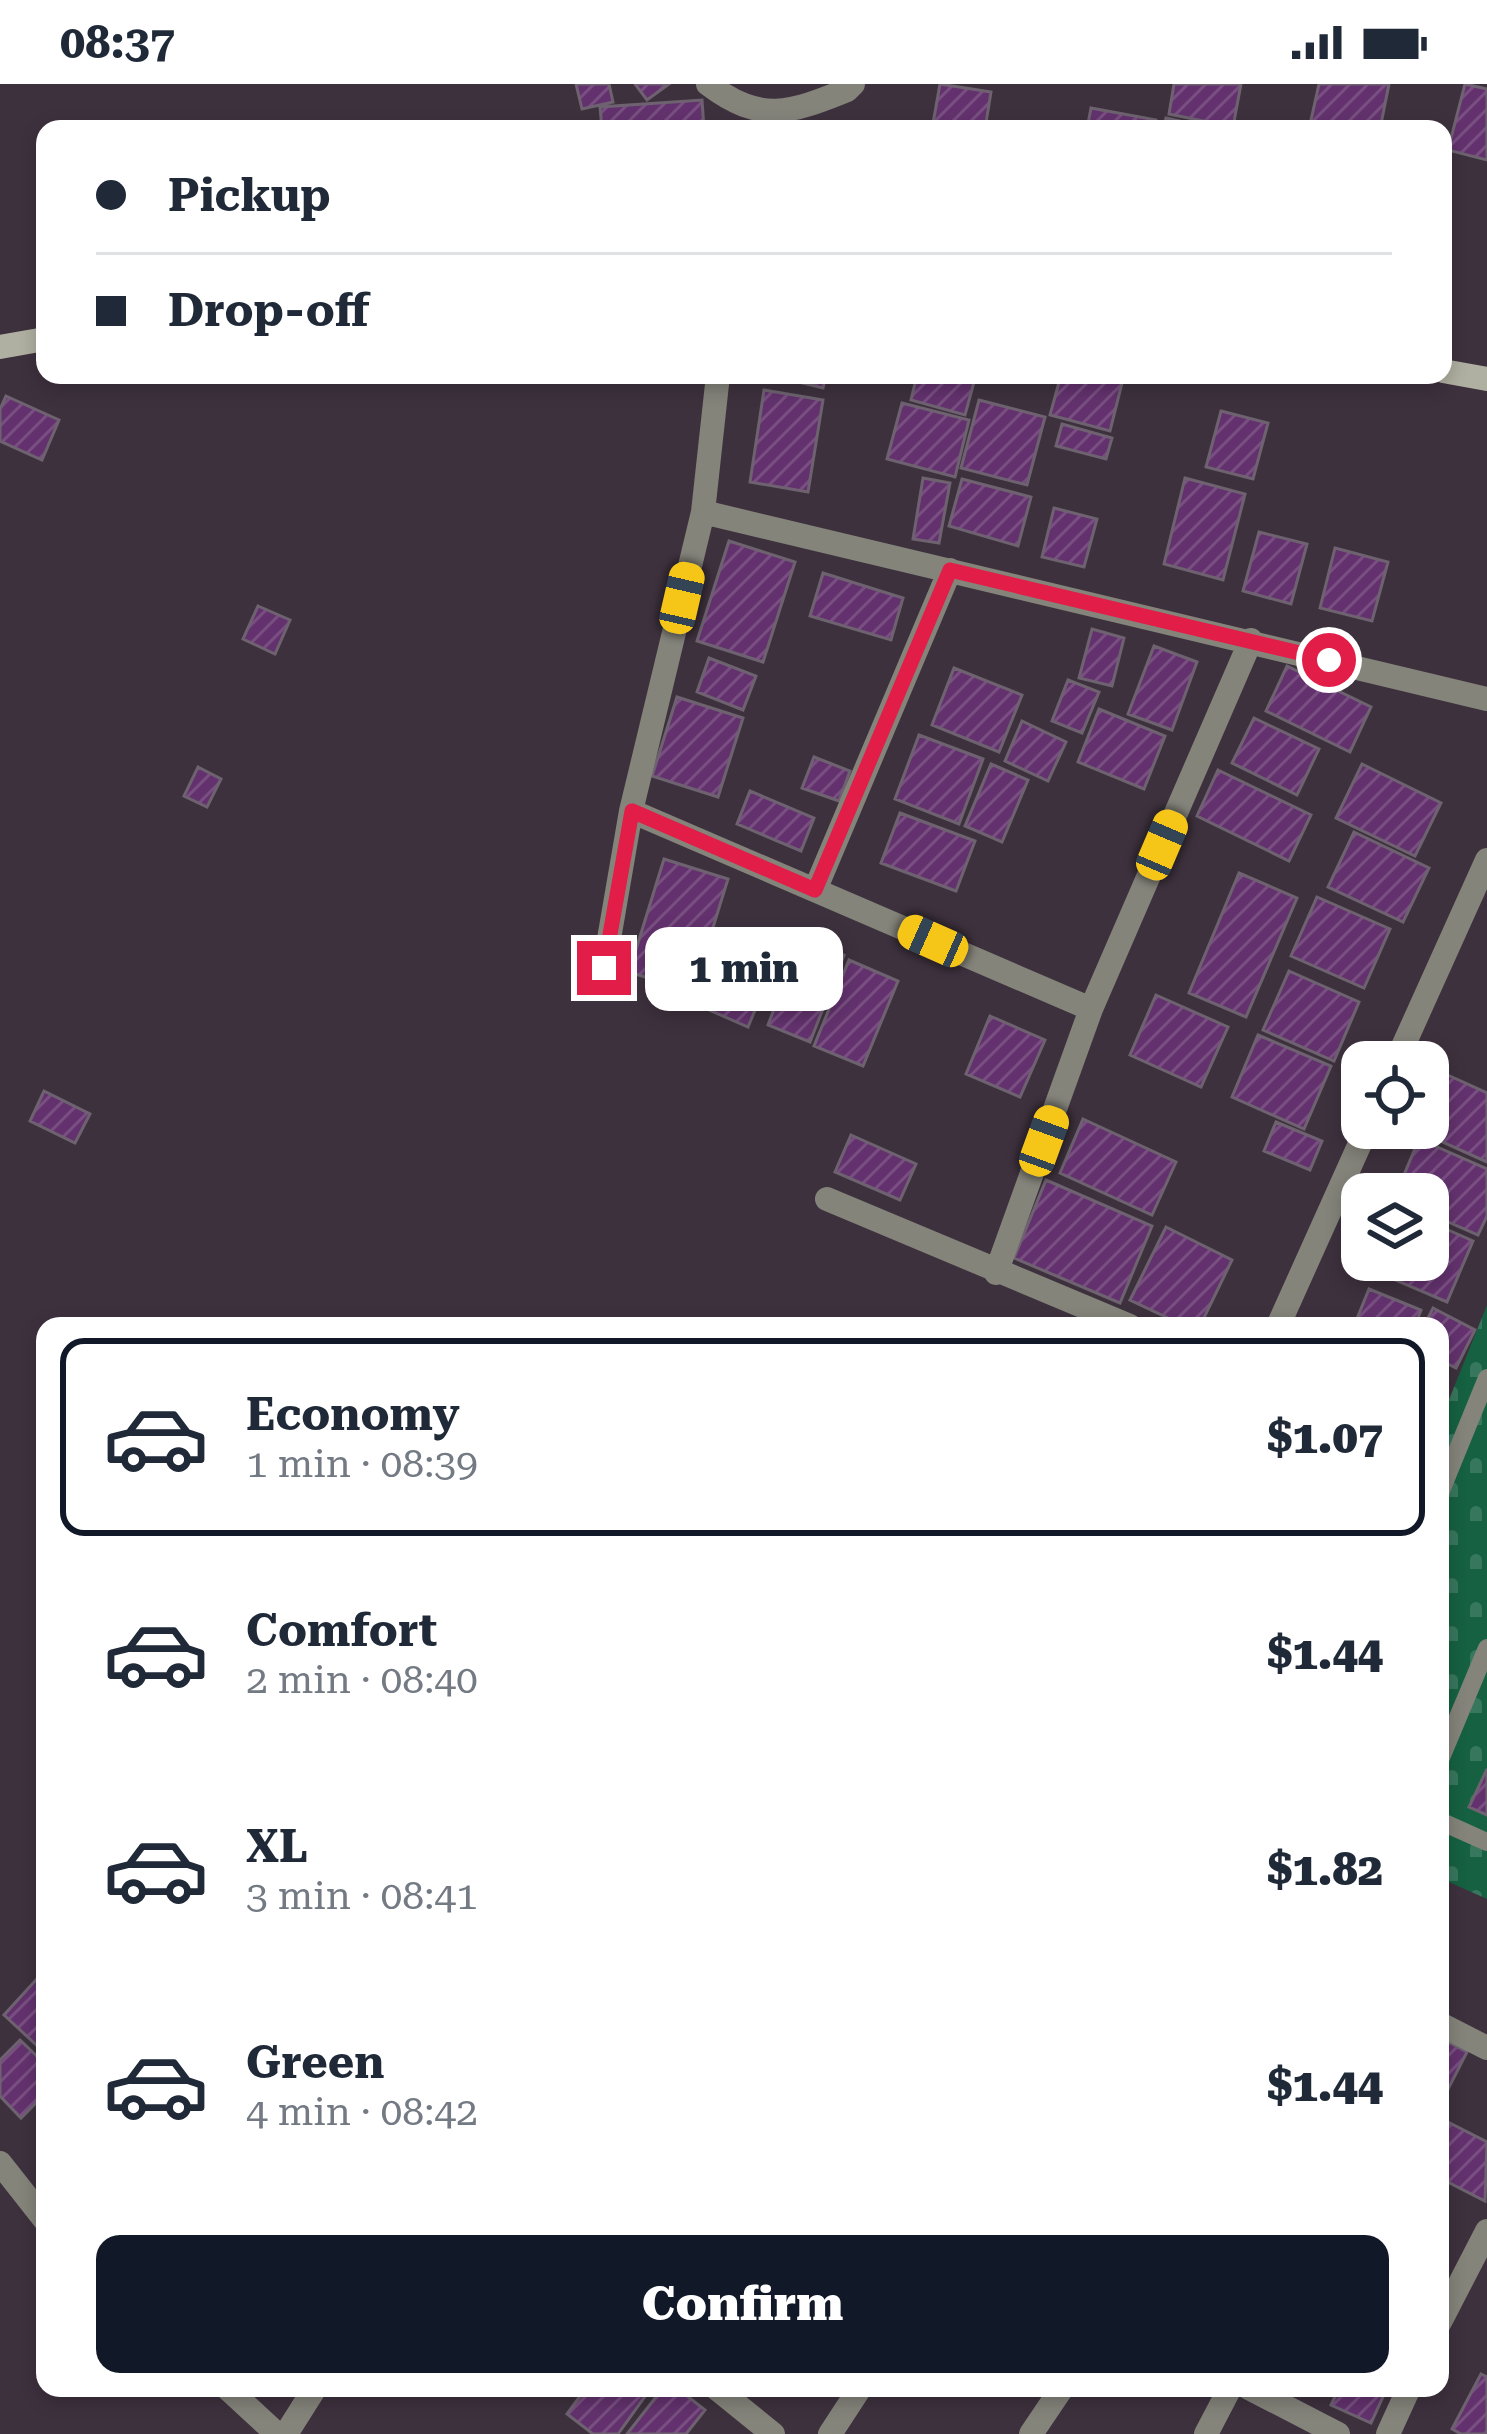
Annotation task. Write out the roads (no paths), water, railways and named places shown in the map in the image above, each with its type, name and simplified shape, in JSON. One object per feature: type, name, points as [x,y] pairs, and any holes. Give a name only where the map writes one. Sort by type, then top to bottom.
[{"type":"street","points":[[708,84],[737,118],[795,111],[853,84]]},
{"type":"street","points":[[0,347],[36,341]]},
{"type":"street","points":[[1452,373],[1487,379]]},
{"type":"street","points":[[604,968],[632,811],[703,512],[717,384]]},
{"type":"street","points":[[703,512],[1487,699]]},
{"type":"street","points":[[815,890],[950,570]]},
{"type":"street","points":[[996,1273],[1091,1010],[1251,640]]},
{"type":"street","points":[[632,811],[1091,1010]]},
{"type":"street","points":[[1405,1041],[1487,860]]},
{"type":"street","points":[[1282,1317],[1357,1149]]},
{"type":"street","points":[[827,1199],[1107,1317]]},
{"type":"street","points":[[1449,2029],[1487,2048]]},
{"type":"street","points":[[0,2163],[36,2209]]},
{"type":"street","points":[[1449,2304],[1487,2231]]},
{"type":"street","points":[[238,2397],[282,2434],[309,2397]]},
{"type":"street","points":[[727,2397],[773,2434]]},
{"type":"street","points":[[830,2434],[854,2397]]},
{"type":"street","points":[[1031,2434],[1056,2397]]},
{"type":"street","points":[[1206,2434],[1225,2397]]},
{"type":"street","points":[[1266,2397],[1337,2434]]},
{"type":"street","points":[[1388,2434],[1405,2397]]},
{"type":"lane","points":[[1449,1471],[1487,1378]]},
{"type":"lane","points":[[1449,1739],[1487,1648]]},
{"type":"lane","points":[[1449,1825],[1487,1842]]}]
